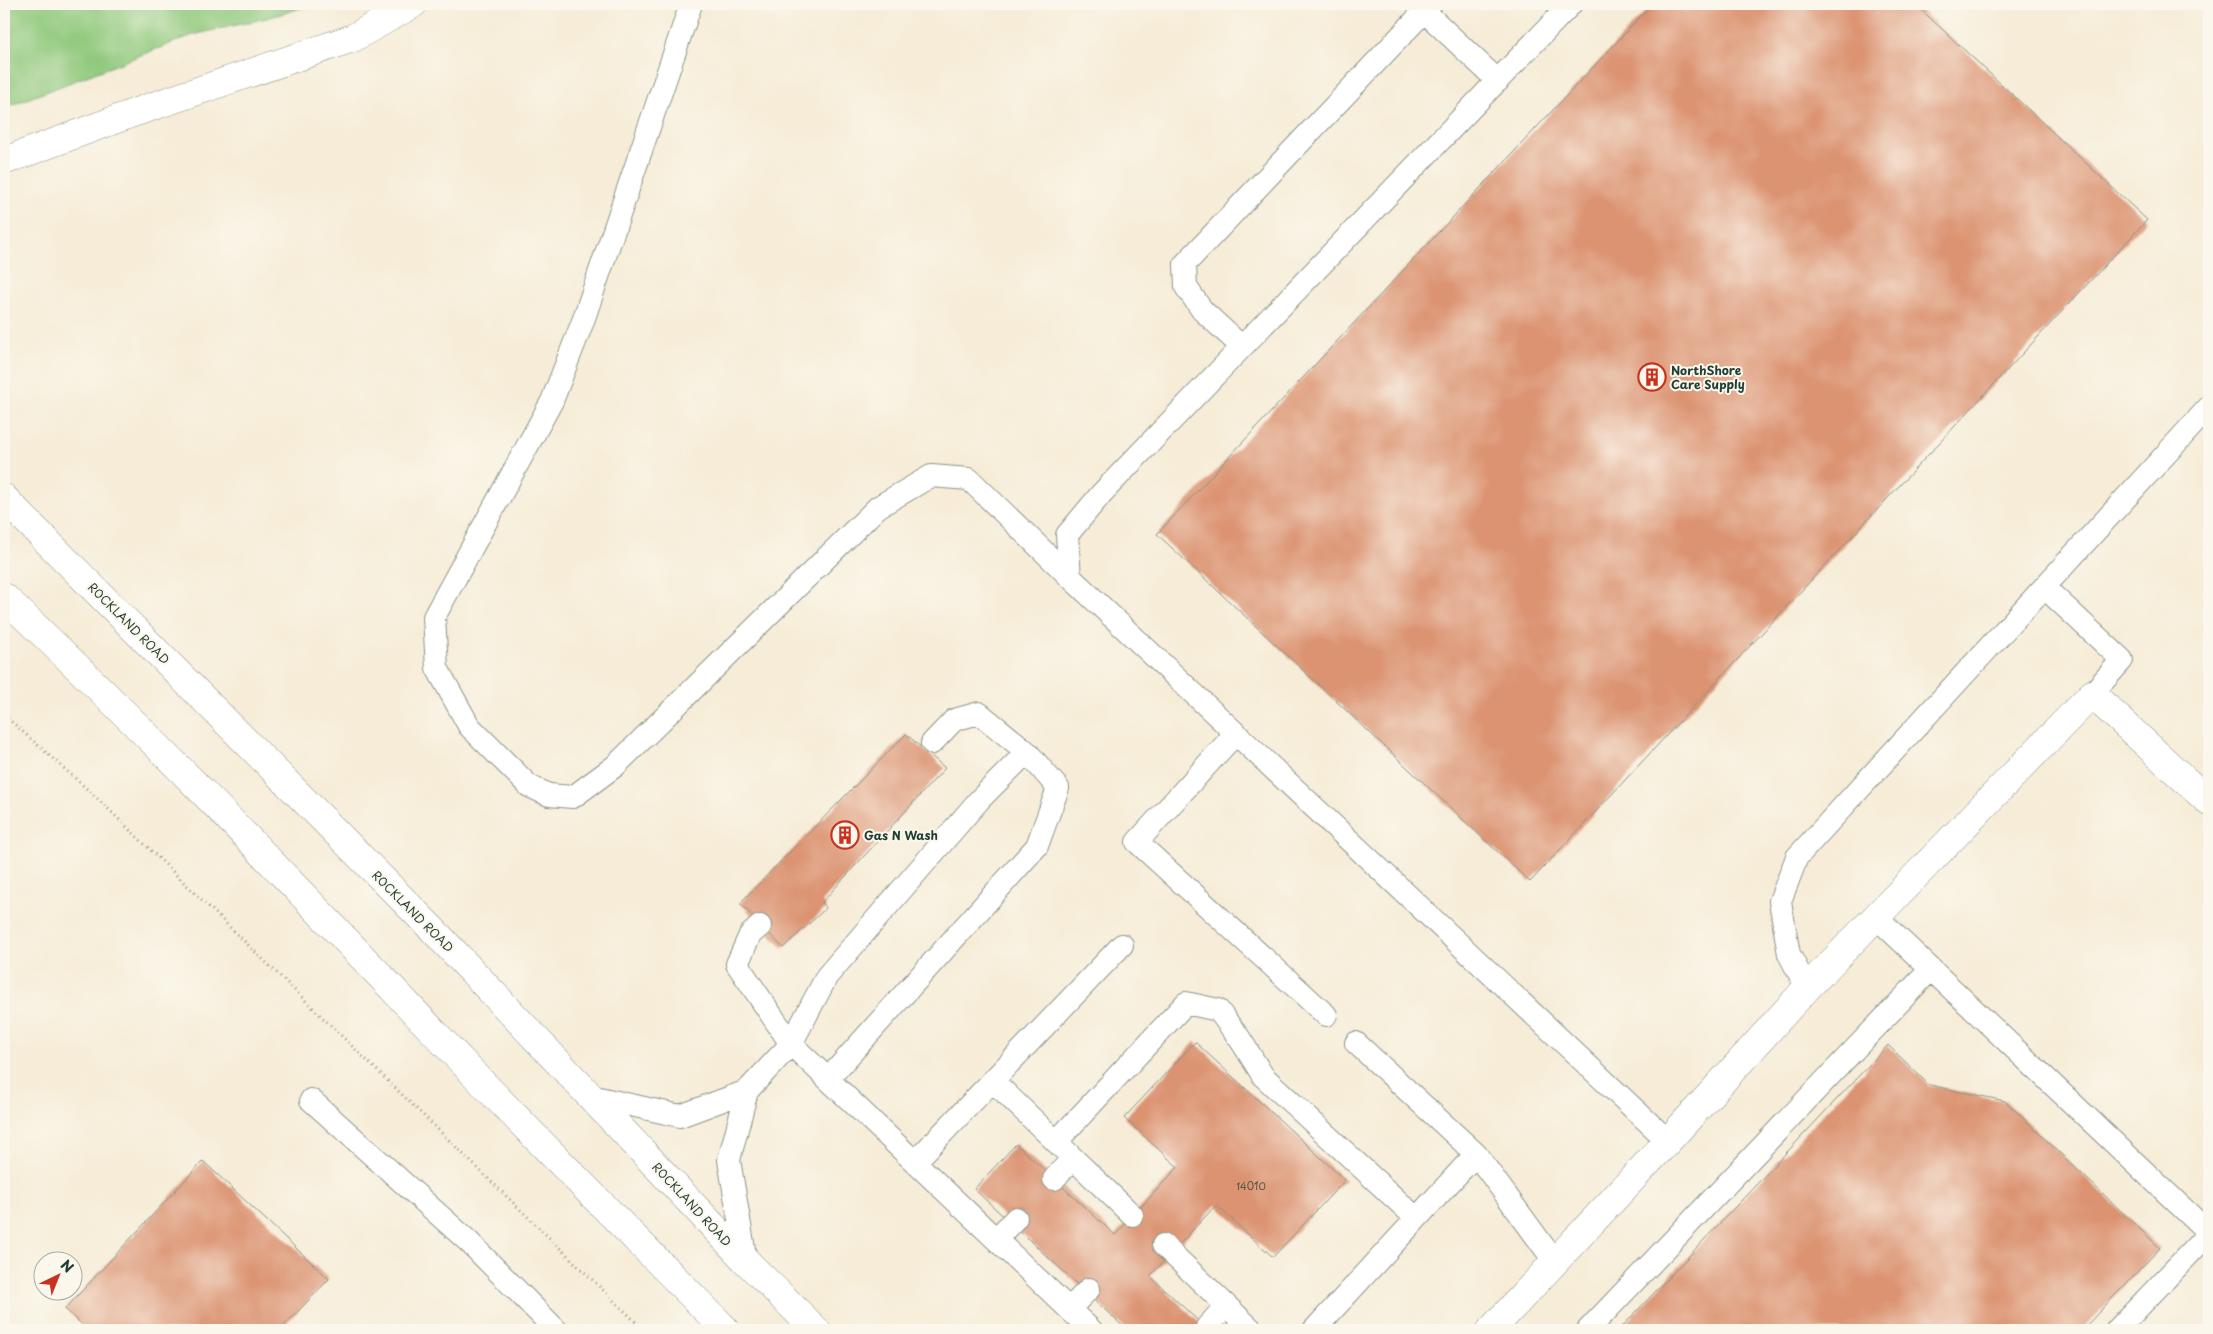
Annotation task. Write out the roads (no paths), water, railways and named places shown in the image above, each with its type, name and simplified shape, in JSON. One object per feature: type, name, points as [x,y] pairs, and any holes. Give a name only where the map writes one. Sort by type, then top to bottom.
[{"type":"main road","points":[[4,160],[136,112],[353,38],[413,4]]},
{"type":"main road","name":"ROCKLAND ROAD","points":[[4,498],[435,932],[746,1261],[816,1330]]},
{"type":"main road","points":[[4,597],[119,708],[284,875],[467,1066],[726,1330]]},
{"type":"main road","points":[[1491,1330],[1668,1141],[1807,988],[2092,694],[2209,802]]},
{"type":"lane","points":[[690,4],[584,321],[552,401],[434,617],[436,668],[469,726],[529,786],[549,795],[573,797],[615,766],[878,507],[931,476],[969,479],[1070,577],[1668,1141]]},
{"type":"lane","points":[[1070,577],[1067,535],[1102,493],[1571,4]]},
{"type":"lane","points":[[1242,347],[1202,310],[1186,287],[1184,264],[1427,7],[1498,80]]},
{"type":"lane","points":[[1807,988],[1789,954],[1780,901],[1797,856],[2045,588],[2209,407]]},
{"type":"lane","points":[[2045,588],[2122,660],[2092,694]]},
{"type":"lane","points":[[828,1079],[1038,846],[1058,788],[1027,752],[979,713],[954,720],[932,743]]},
{"type":"lane","points":[[1236,733],[1137,842],[1326,1015]]},
{"type":"lane","points":[[590,1096],[680,1116],[748,1090],[791,1044],[827,976],[980,799],[1027,752]]},
{"type":"lane","points":[[1876,916],[2209,1233],[2117,1330]]},
{"type":"lane","points":[[760,926],[750,935],[737,964],[791,1044],[1092,1330]]},
{"type":"lane","points":[[915,1162],[1122,946]]},
{"type":"lane","points":[[1588,1330],[1931,969]]},
{"type":"lane","points":[[1056,1142],[1186,1003],[1218,1010],[1264,1076],[1416,1218]]},
{"type":"lane","points":[[1356,1043],[1476,1154],[1555,1262]]},
{"type":"lane","points":[[993,1081],[1132,1215]]},
{"type":"lane","points":[[746,1261],[728,1160],[748,1090]]},
{"type":"lane","points":[[311,1100],[469,1242],[556,1330]]},
{"type":"lane","points":[[1314,1330],[1476,1154]]},
{"type":"lane","points":[[1054,1178],[1073,1158]]},
{"type":"lane","points":[[996,1239],[1016,1218]]},
{"type":"lane","points":[[1163,1245],[1252,1330]]},
{"type":"lane","points":[[1069,1309],[1089,1289]]},
{"type":"lane","points":[[1207,1326],[1226,1306]]},
{"type":"place","name":"NorthShore Care Supply","points":[[1652,377]]},
{"type":"place","name":"Gas N Wash","points":[[845,835]]}]
